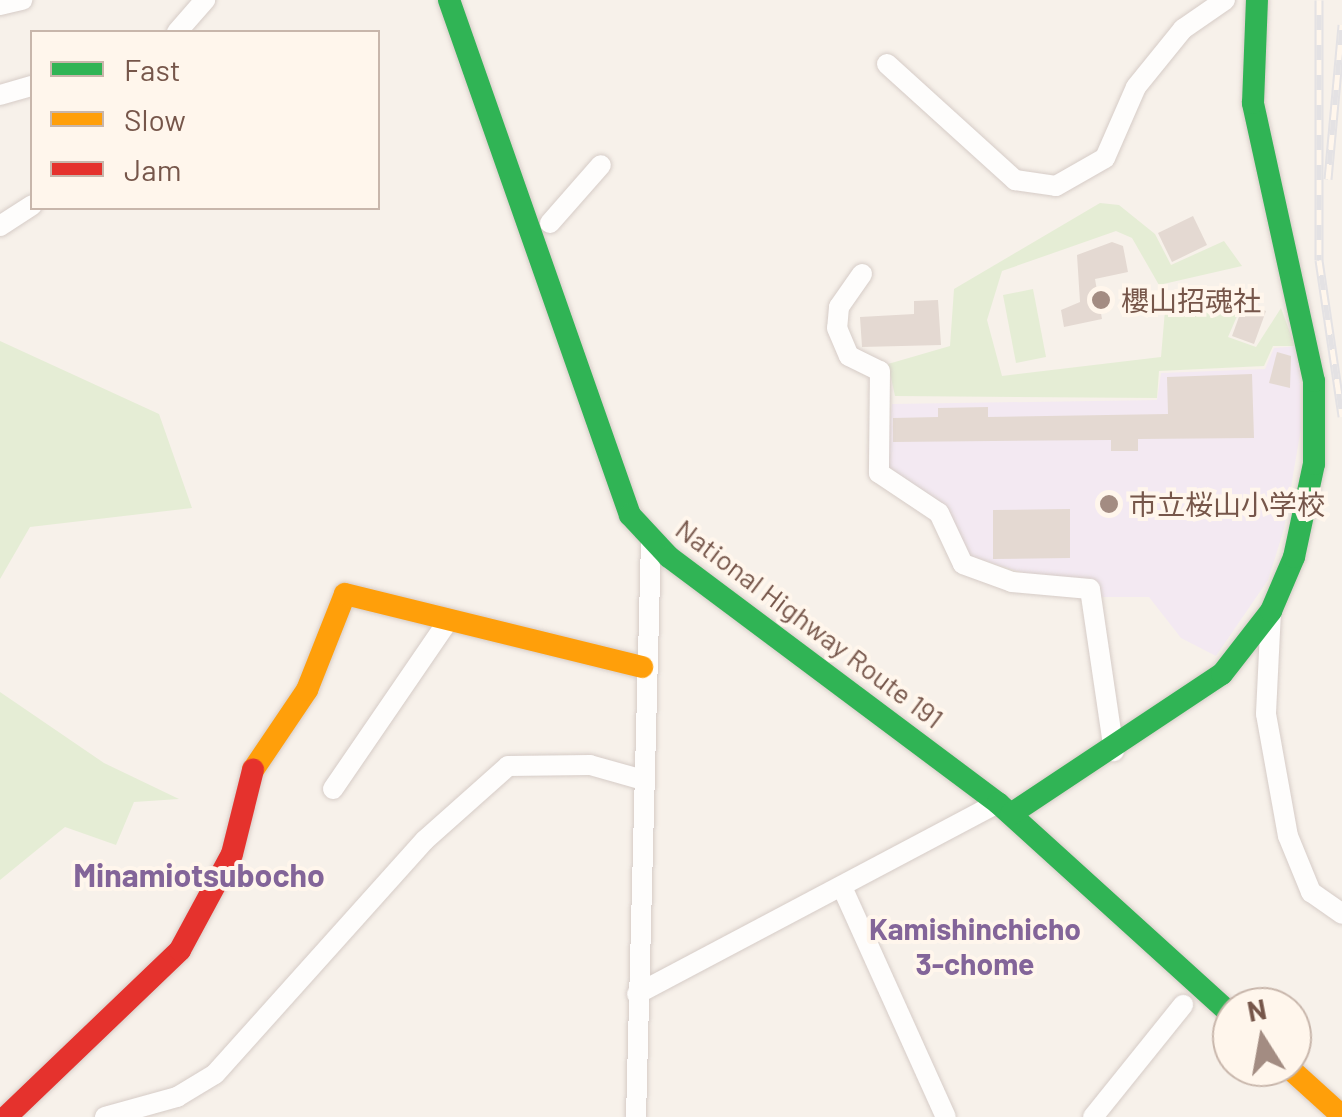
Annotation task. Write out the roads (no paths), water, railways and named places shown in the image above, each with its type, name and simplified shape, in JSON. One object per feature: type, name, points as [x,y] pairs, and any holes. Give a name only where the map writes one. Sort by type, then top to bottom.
[{"type":"main road","name":"National Highway Route 191","points":[[449,0],[598,440],[650,540],[1005,808],[1212,998]]},
{"type":"main road","points":[[1005,808],[1114,752],[1222,674],[1271,612],[1305,514],[1314,381],[1252,103],[1258,0]]},
{"type":"main road","points":[[6,1117],[180,950],[232,854],[253,770],[308,690],[345,594],[642,666]]},
{"type":"main road","points":[[1310,1087],[1342,1116]]},
{"type":"street","points":[[0,4],[22,0]]},
{"type":"street","points":[[179,30],[205,0]]},
{"type":"street","points":[[887,64],[1015,180],[1056,186],[1104,158],[1136,87],[1183,29],[1226,0]]},
{"type":"street","points":[[0,95],[30,87]]},
{"type":"street","points":[[550,223],[601,165]]},
{"type":"street","points":[[0,226],[30,206]]},
{"type":"street","points":[[862,274],[839,308],[837,328],[850,356],[880,371],[879,473],[940,513],[963,564],[1012,582],[1090,589],[1114,752]]},
{"type":"street","points":[[636,1117],[642,666],[650,540]]},
{"type":"street","points":[[1271,612],[1266,714],[1288,836],[1311,892],[1342,914]]},
{"type":"street","points":[[333,789],[448,621]]},
{"type":"street","points":[[106,1117],[215,1074],[425,840],[508,766],[590,764],[643,780]]},
{"type":"street","points":[[637,994],[842,887],[1005,808]]},
{"type":"street","points":[[842,887],[946,1117]]},
{"type":"street","points":[[1094,1117],[1183,1005]]},
{"type":"railway","points":[[1319,0],[1319,260],[1342,416]]},
{"type":"railway","points":[[1328,179],[1342,25]]},
{"type":"place","name":"櫻山招魂社","points":[[1101,300]]},
{"type":"place","name":"市立桜山小学校","points":[[1109,504]]},
{"type":"district","name":"Minamiotsubocho","points":[[199,874]]},
{"type":"district","name":"Kamishinchicho 3-chome","points":[[975,945]]}]
